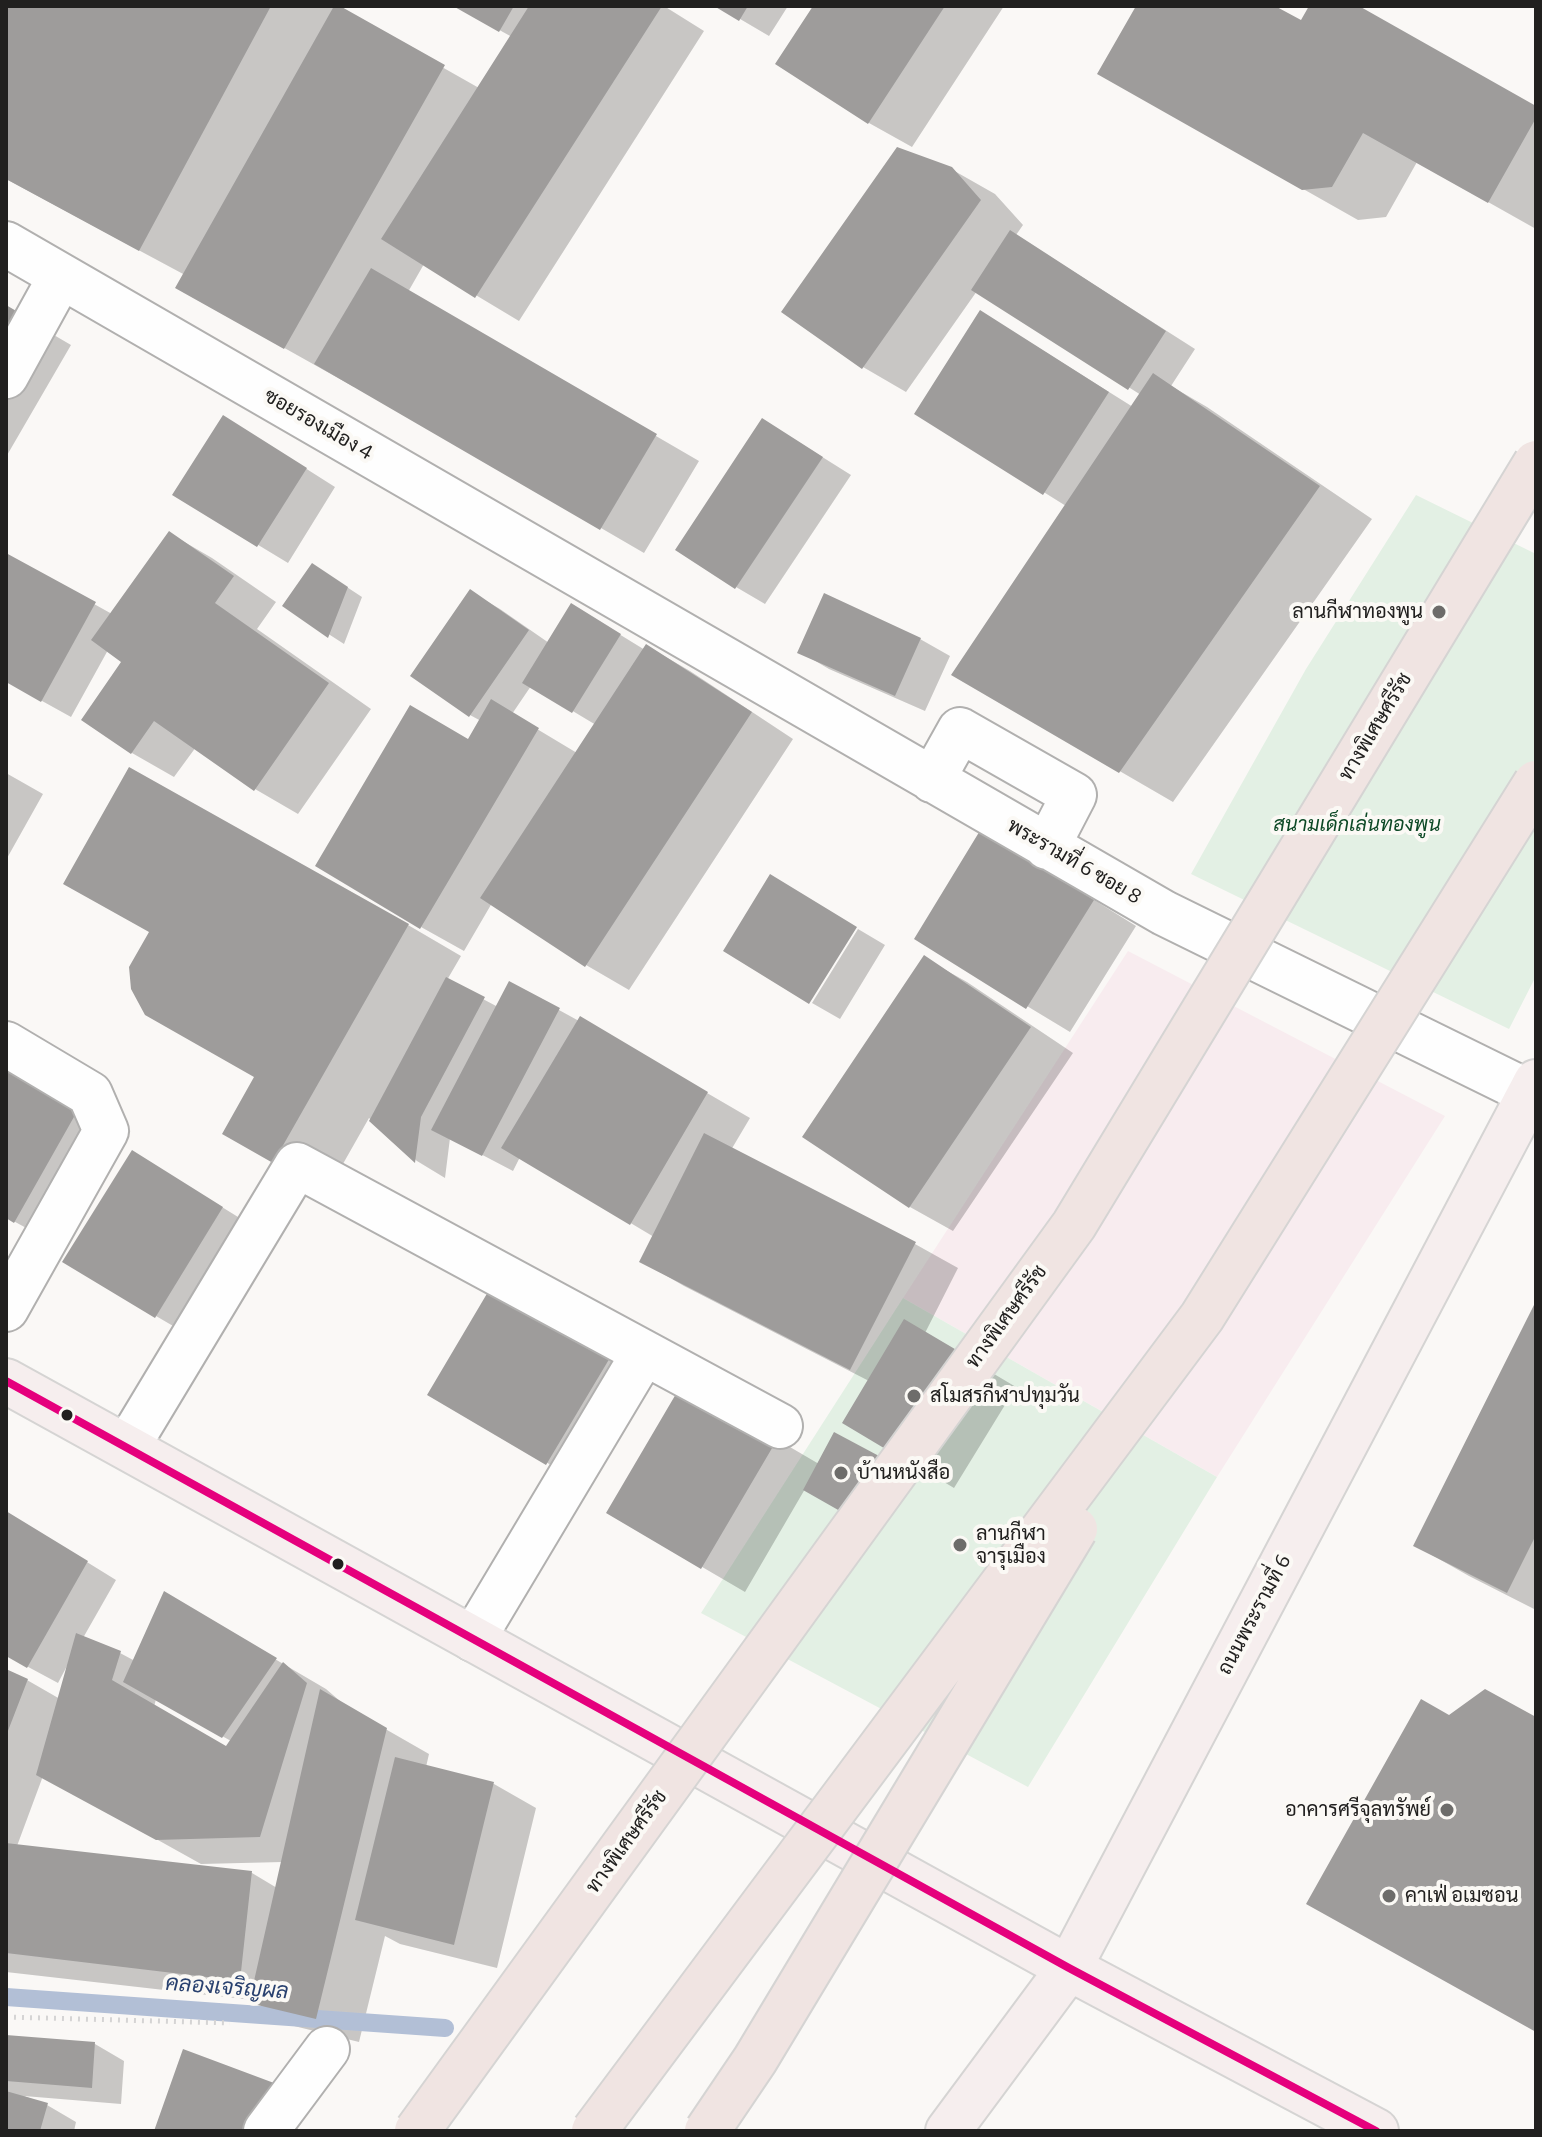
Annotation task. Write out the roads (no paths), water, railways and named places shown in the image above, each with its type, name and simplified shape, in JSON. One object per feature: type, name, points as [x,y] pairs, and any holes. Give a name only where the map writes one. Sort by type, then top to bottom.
[{"type":"highway","name":"ทางพิเศษศรีรัช","points":[[417,2131],[1074,1225],[1536,463]]},
{"type":"highway","points":[[707,2131],[755,2060],[1202,1317],[1536,783]]},
{"type":"highway","points":[[594,2131],[1202,1317]]},
{"type":"main road","name":"ถนนพระรามที่ 6","points":[[948,2131],[1069,1968],[1534,1089]]},
{"type":"main road","points":[[6,1381],[1069,1968],[1376,2131]]},
{"type":"street","name":"ซอยรองเมือง 4","points":[[6,244],[631,606]]},
{"type":"street","points":[[6,376],[61,276]]},
{"type":"street","name":"พระรามที่ 6 ซอย 8","points":[[631,606],[1164,913],[1534,1089]]},
{"type":"street","points":[[932,780],[960,730],[1074,795],[1047,847]]},
{"type":"street","points":[[6,1044],[90,1094],[106,1131],[6,1309]]},
{"type":"street","points":[[127,1447],[297,1165],[780,1426]]},
{"type":"street","points":[[473,1639],[644,1353]]},
{"type":"street","points":[[266,2131],[327,2049]]},
{"type":"waterway","name":"คลองเจริญผล","points":[[6,1997],[445,2028]]},
{"type":"place","name":"ลานกีฬาทองพูน","points":[[1439,612]]},
{"type":"place","name":"สโมสรกีฬาปทุมวัน","points":[[914,1396]]},
{"type":"place","name":"บ้านหนังสือ","points":[[841,1473]]},
{"type":"place","name":"ลานกีฬา จารุเมือง","points":[[960,1545]]},
{"type":"place","name":"อาคารศรีจุลทรัพย์","points":[[1447,1810]]},
{"type":"place","name":"คาเฟ่ อเมซอน","points":[[1389,1896]]},
{"type":"park label","name":"สนามเด็กเล่นทองพูน","points":[[1357,825]]}]
